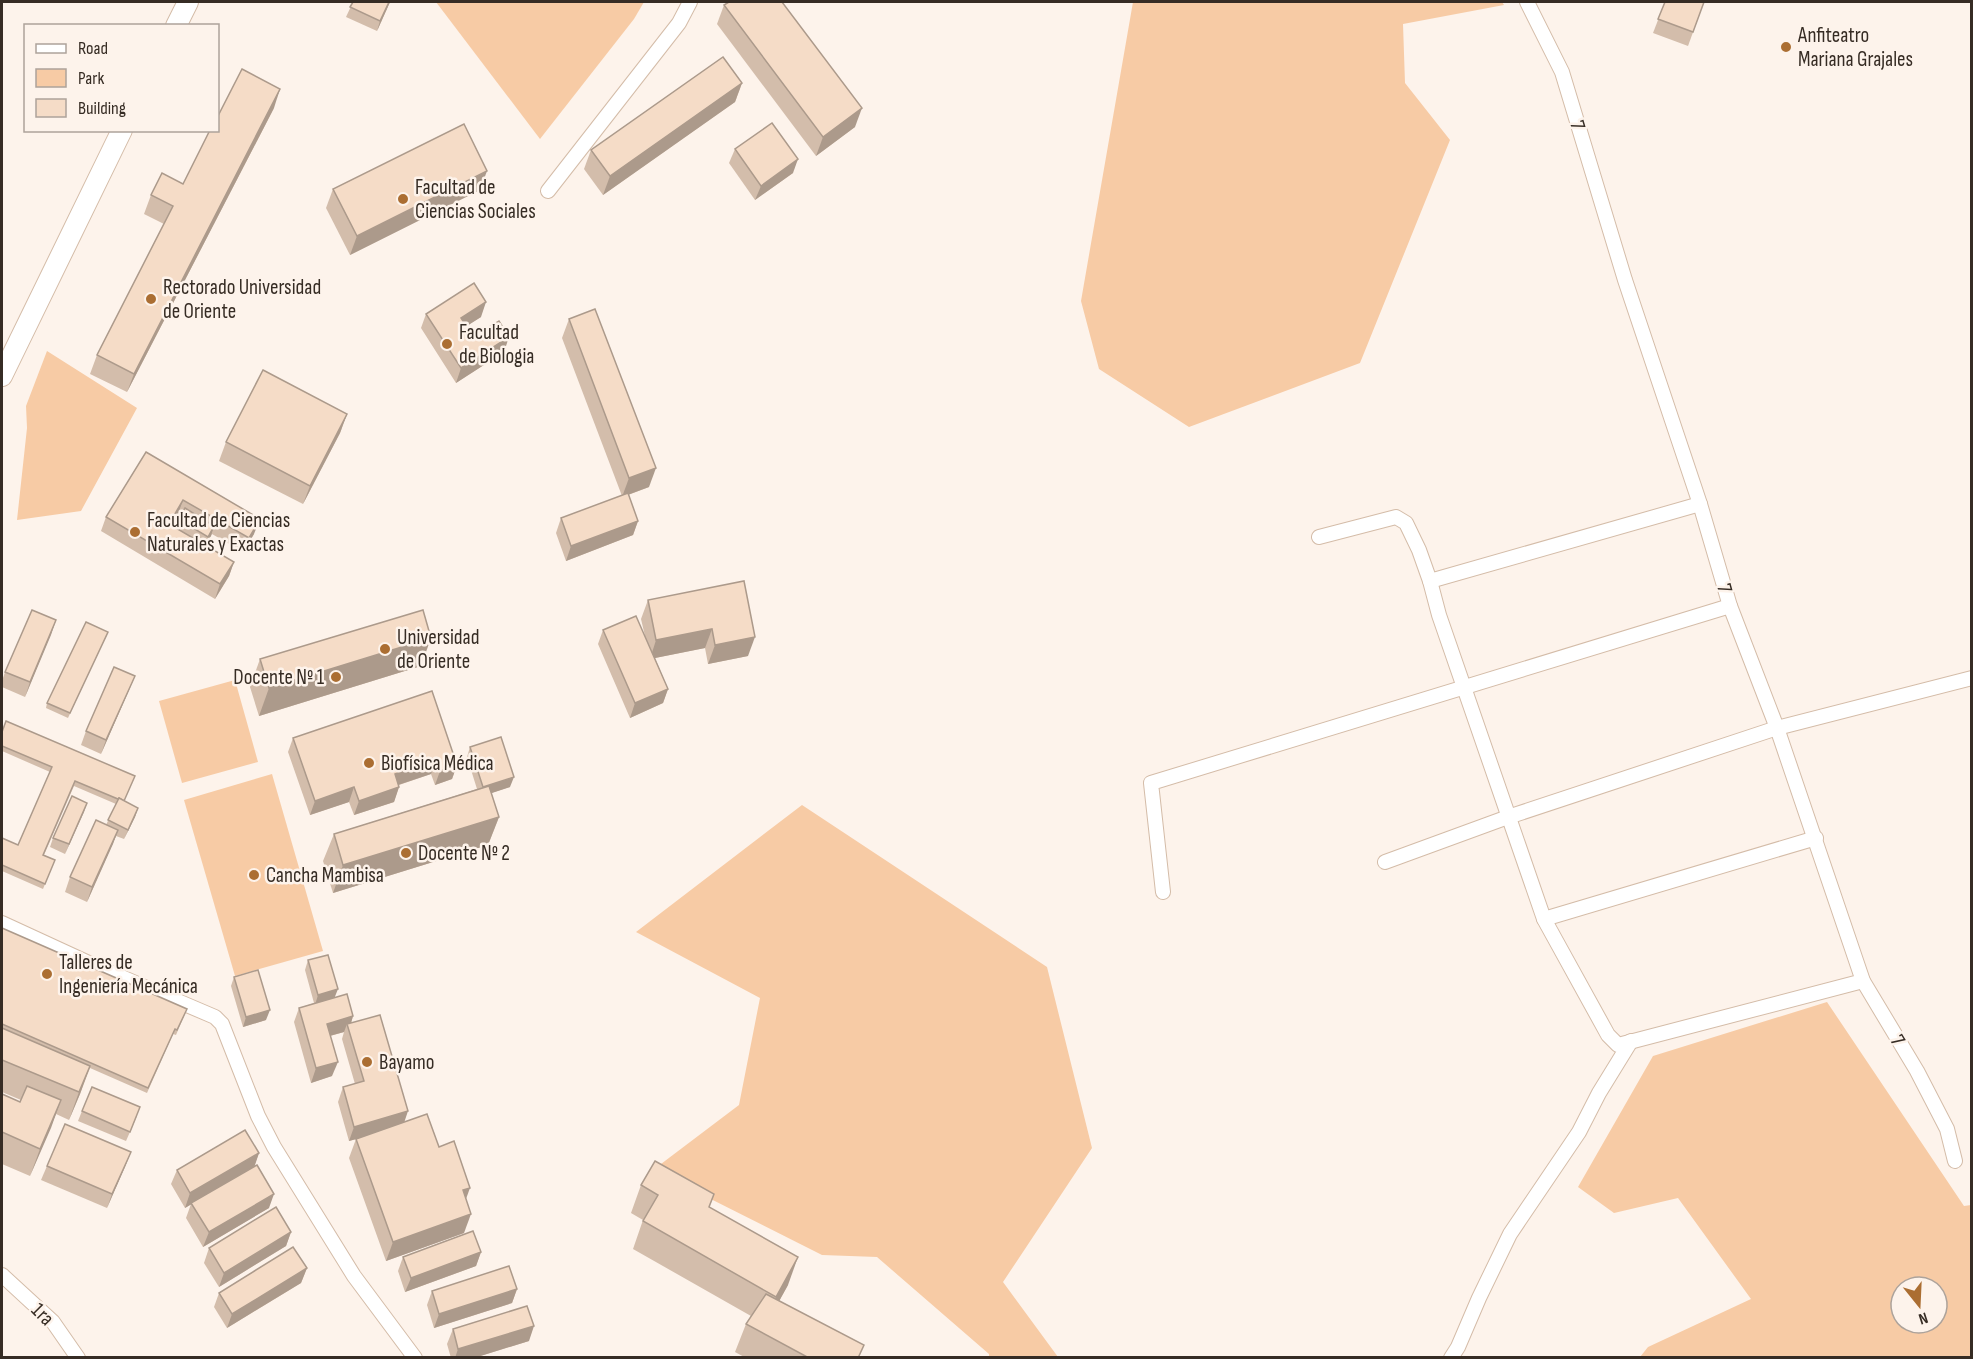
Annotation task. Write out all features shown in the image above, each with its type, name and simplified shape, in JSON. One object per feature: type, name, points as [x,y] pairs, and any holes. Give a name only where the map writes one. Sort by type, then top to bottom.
[{"type":"main road","points":[[177,24],[188,2]]},
{"type":"main road","points":[[2,376],[121,132]]},
{"type":"street","points":[[548,191],[679,23],[690,2]]},
{"type":"street","name":"7","points":[[1527,2],[1562,72],[1625,280],[1700,504],[1730,606],[1777,728],[1863,981],[1917,1071],[1942,1119],[1947,1129],[1955,1161]]},
{"type":"street","points":[[1430,581],[1700,504]]},
{"type":"street","points":[[1319,537],[1396,517],[1406,522],[1430,581],[1439,615],[1544,919],[1608,1035],[1618,1045],[1863,981]]},
{"type":"street","points":[[1163,892],[1151,783],[1730,606]]},
{"type":"street","points":[[1385,862],[1508,817],[1777,728],[1971,678]]},
{"type":"street","points":[[1544,919],[1816,838]]},
{"type":"street","points":[[2,923],[215,1017],[222,1024],[258,1116],[274,1147],[354,1276],[415,1358]]},
{"type":"street","points":[[1451,1358],[1510,1234],[1579,1132],[1599,1093],[1632,1041]]},
{"type":"street","name":"1ra","points":[[2,1275],[53,1322],[78,1358]]},
{"type":"green space","points":[[436,2],[644,2],[634,19],[540,139]]},
{"type":"green space","points":[[1133,2],[1502,2],[1504,5],[1403,24],[1405,83],[1450,140],[1360,363],[1189,427],[1099,369],[1081,301]]},
{"type":"green space","points":[[47,351],[137,408],[81,511],[17,520],[27,428],[26,406]]},
{"type":"green space","points":[[235,680],[258,762],[182,783],[159,701]]},
{"type":"green space","name":"Cancha Mambisa","points":[[272,774],[323,951],[235,976],[184,800]]},
{"type":"green space","points":[[802,805],[1047,967],[1092,1148],[1003,1282],[1058,1357],[989,1357],[989,1354],[877,1257],[822,1255],[653,1170],[739,1105],[760,998],[636,932]]},
{"type":"green space","points":[[1827,1002],[1964,1206],[1971,1205],[1971,1357],[1640,1357],[1648,1347],[1751,1299],[1678,1198],[1614,1213],[1578,1187],[1653,1056]]},
{"type":"building","points":[[353,2],[389,2],[380,21],[350,7]]},
{"type":"building","points":[[729,2],[782,2],[862,108],[823,137],[724,5]]},
{"type":"building","points":[[1665,2],[1704,2],[1693,32],[1658,19]]},
{"type":"building","points":[[723,57],[742,83],[610,176],[591,150]]},
{"type":"building","name":"Rectorado Universidad de Oriente","points":[[242,69],[280,89],[134,374],[97,355],[173,206],[151,195],[162,173],[183,184],[209,132],[219,132],[219,114]]},
{"type":"building","points":[[772,123],[798,159],[761,186],[735,149]]},
{"type":"building","name":"Facultad de Ciencias Sociales","points":[[464,124],[487,171],[357,236],[333,189]]},
{"type":"building","points":[[474,283],[486,302],[461,318],[473,337],[499,321],[509,337],[461,368],[426,314]]},
{"type":"building","points":[[595,309],[656,468],[629,478],[569,319]]},
{"type":"building","points":[[263,370],[347,414],[310,486],[226,442]]},
{"type":"building","points":[[146,452],[260,519],[249,538],[183,500],[169,524],[234,562],[220,584],[106,517]]},
{"type":"building","points":[[628,493],[638,521],[571,546],[561,518]]},
{"type":"building","points":[[185,508],[214,526],[208,537],[178,519]]},
{"type":"building","points":[[744,581],[755,637],[715,645],[712,629],[656,640],[648,600]]},
{"type":"building","points":[[32,610],[56,620],[30,682],[5,672]]},
{"type":"building","points":[[423,610],[431,638],[269,688],[260,659]]},
{"type":"building","points":[[636,616],[668,689],[635,703],[603,630]]},
{"type":"building","points":[[86,622],[108,632],[70,713],[47,703]]},
{"type":"building","points":[[114,667],[135,676],[106,740],[86,731]]},
{"type":"building","name":"Biofísica Médica","points":[[432,691],[457,765],[440,771],[437,759],[395,774],[399,787],[359,801],[354,787],[315,801],[293,738]]},
{"type":"building","points":[[6,721],[135,776],[124,801],[75,781],[43,855],[55,860],[45,884],[2,865],[2,838],[18,845],[52,767],[2,746],[2,732]]},
{"type":"building","points":[[501,737],[514,777],[483,787],[470,747]]},
{"type":"building","points":[[489,786],[499,817],[343,865],[334,834]]},
{"type":"building","points":[[72,796],[87,803],[69,844],[53,838]]},
{"type":"building","points":[[119,798],[138,808],[128,830],[108,820]]},
{"type":"building","points":[[96,820],[118,830],[92,887],[70,877]]},
{"type":"building","name":"Talleres de Ingeniería Mecánica","points":[[2,928],[187,1009],[177,1030],[175,1029],[148,1088],[2,1024]]},
{"type":"building","points":[[328,955],[338,989],[318,995],[308,960]]},
{"type":"building","points":[[258,970],[270,1010],[246,1017],[234,977]]},
{"type":"building","points":[[347,994],[353,1016],[327,1024],[338,1062],[316,1068],[299,1008]]},
{"type":"building","points":[[380,1015],[408,1111],[354,1127],[343,1087],[364,1081],[347,1024]]},
{"type":"building","points":[[2,1028],[90,1066],[79,1092],[2,1060]]},
{"type":"building","points":[[27,1086],[61,1100],[40,1149],[2,1132],[2,1094],[20,1102]]},
{"type":"building","points":[[92,1087],[140,1107],[130,1132],[82,1111]]},
{"type":"building","points":[[427,1114],[439,1147],[454,1141],[470,1188],[463,1190],[471,1214],[393,1242],[356,1139]]},
{"type":"building","points":[[65,1124],[131,1152],[112,1194],[47,1166]]},
{"type":"building","points":[[245,1130],[259,1153],[190,1193],[177,1170]]},
{"type":"building","points":[[655,1161],[714,1194],[709,1207],[798,1257],[776,1297],[643,1221],[658,1195],[641,1185]]},
{"type":"building","points":[[257,1165],[274,1194],[209,1232],[191,1203]]},
{"type":"building","points":[[276,1207],[291,1232],[224,1273],[209,1248]]},
{"type":"building","points":[[473,1231],[481,1252],[411,1278],[403,1257]]},
{"type":"building","points":[[293,1247],[307,1268],[232,1314],[219,1293]]},
{"type":"building","points":[[509,1266],[517,1289],[439,1314],[432,1291]]},
{"type":"building","points":[[766,1294],[864,1345],[858,1358],[809,1358],[746,1324]]},
{"type":"building","points":[[527,1306],[534,1326],[458,1349],[453,1329]]},
{"type":"place","name":"Anfiteatro Mariana Grajales","points":[[1786,47]]},
{"type":"place","name":"Facultad de Ciencias Sociales","points":[[403,199]]},
{"type":"place","name":"Rectorado Universidad de Oriente","points":[[151,299]]},
{"type":"place","name":"Facultad de Biologia","points":[[447,344]]},
{"type":"place","name":"Facultad de Ciencias Naturales y Exactas","points":[[135,532]]},
{"type":"place","name":"Universidad de Oriente","points":[[385,649]]},
{"type":"place","name":"Docente Nº 1","points":[[336,677]]},
{"type":"place","name":"Biofísica Médica","points":[[369,763]]},
{"type":"place","name":"Docente Nº 2","points":[[406,853]]},
{"type":"place","name":"Cancha Mambisa","points":[[254,875]]},
{"type":"place","name":"Talleres de Ingeniería Mecánica","points":[[47,974]]},
{"type":"place","name":"Bayamo","points":[[367,1062]]}]
